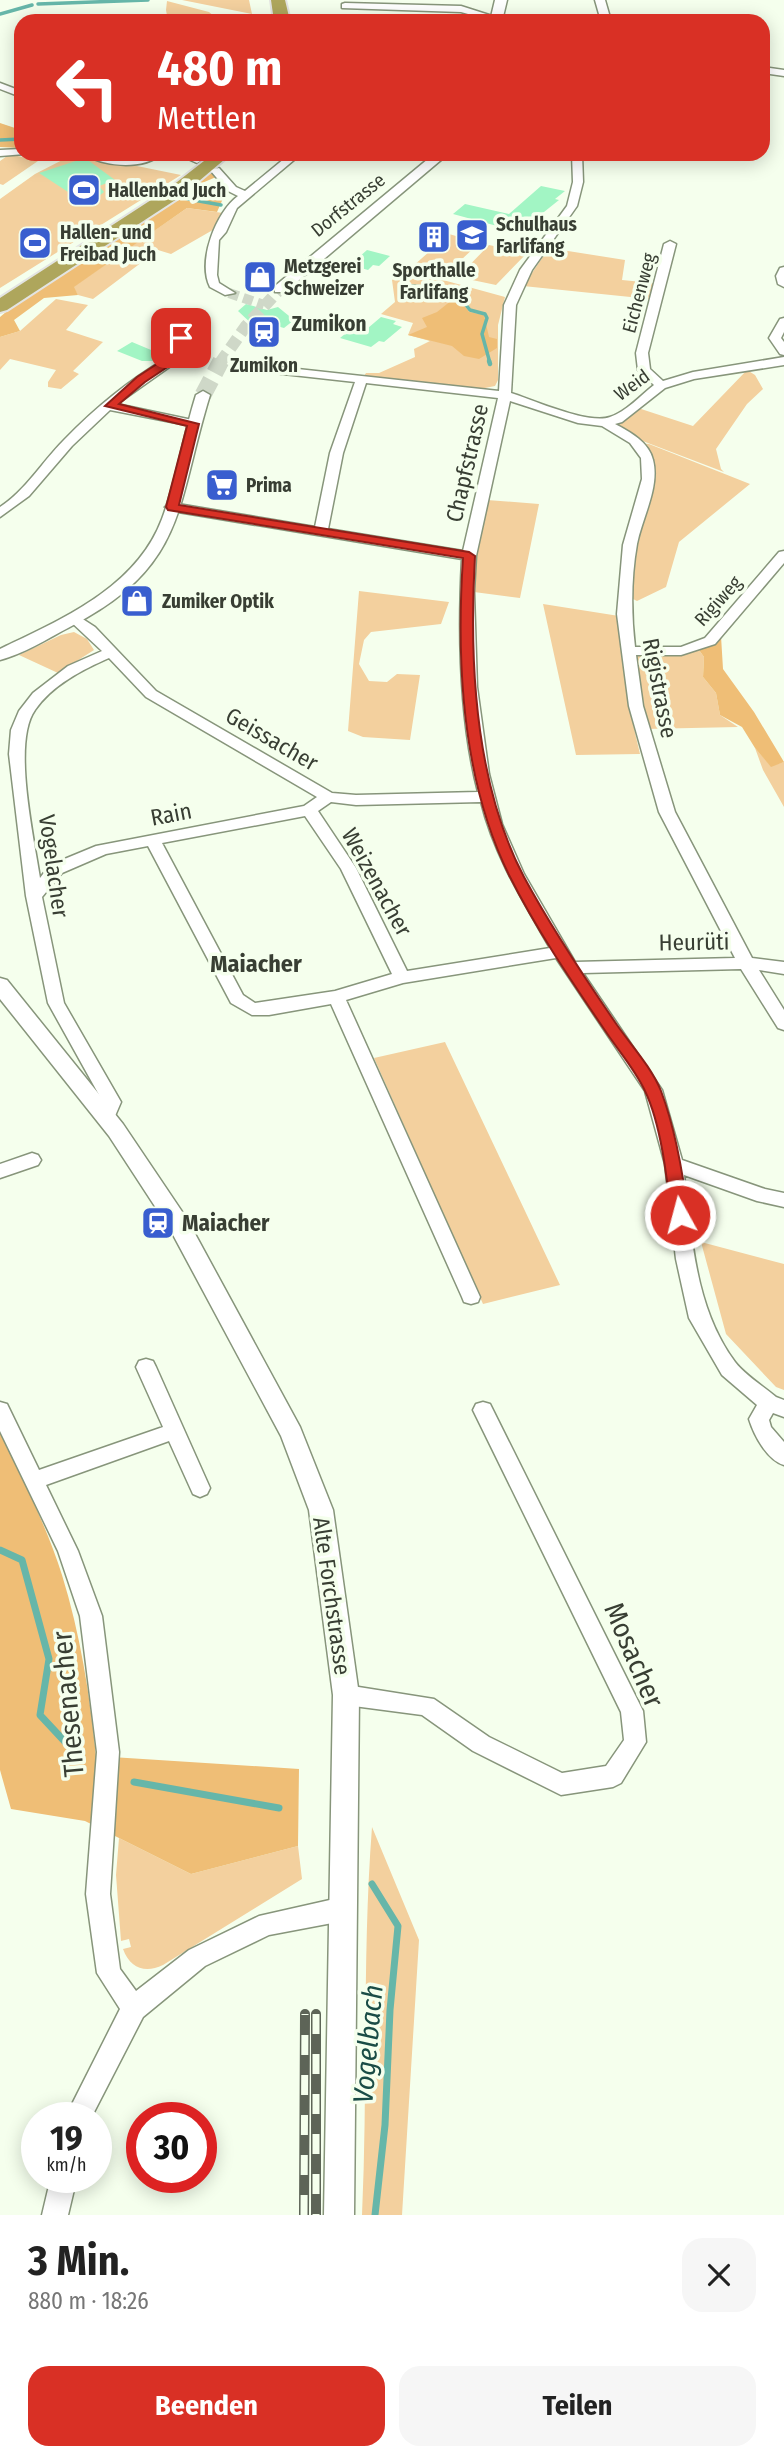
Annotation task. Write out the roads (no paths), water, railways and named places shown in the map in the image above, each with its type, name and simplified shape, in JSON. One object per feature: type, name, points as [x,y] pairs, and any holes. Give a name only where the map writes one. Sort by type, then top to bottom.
[{"type":"highway","points":[[0,306],[181,188],[214,161]]},
{"type":"highway","points":[[0,300],[215,162]]},
{"type":"street","points":[[344,7],[461,9],[478,14]]},
{"type":"street","points":[[122,161],[144,161]]},
{"type":"street","points":[[229,293],[214,285],[211,275],[214,239],[225,225],[232,206],[288,161]]},
{"type":"street","name":"Dorfstrasse","points":[[280,289],[434,161]]},
{"type":"street","points":[[505,395],[510,305],[526,270],[572,206],[578,182],[577,161]]},
{"type":"street","points":[[215,162],[232,189],[246,196]]},
{"type":"street","name":"Eichenweg","points":[[662,385],[645,370],[642,352],[670,244]]},
{"type":"street","points":[[784,270],[784,284]]},
{"type":"street","points":[[0,513],[17,502],[78,432],[141,380],[172,360],[171,348],[200,318]]},
{"type":"street","points":[[784,321],[775,338],[784,351]]},
{"type":"street","name":"Weid","points":[[505,395],[582,420],[605,423],[618,419],[662,385],[693,376],[784,361]]},
{"type":"street","name":"Chapfstrasse","points":[[265,368],[505,395],[469,556],[467,592],[474,730],[486,797],[516,874],[560,952],[653,1090],[674,1164],[685,1259],[699,1318],[729,1369],[776,1406]]},
{"type":"street","points":[[321,530],[335,451],[345,416],[362,379]]},
{"type":"street","points":[[0,655],[75,618],[114,591],[144,564],[164,532],[203,395]]},
{"type":"street","points":[[110,406],[193,424]]},
{"type":"street","name":"Rigistrasse","points":[[605,423],[634,440],[647,458],[648,479],[629,545],[624,614],[635,706],[667,812],[746,963]]},
{"type":"street","points":[[0,496],[17,502]]},
{"type":"street","points":[[172,507],[469,556]]},
{"type":"street","name":"Rigiweg","points":[[627,651],[673,652],[702,646],[784,555]]},
{"type":"street","name":"Geissacher","points":[[75,618],[151,694],[328,797],[356,800],[486,797]]},
{"type":"street","name":"Vogelacher","points":[[106,1118],[112,1101],[57,1003],[34,896],[16,754],[18,730],[26,711],[37,696],[53,682],[90,660],[110,652]]},
{"type":"street","name":"Rain","points":[[34,896],[56,869],[102,850],[309,810],[328,797]]},
{"type":"street","name":"Weizenacher","points":[[309,810],[348,868],[402,977]]},
{"type":"street","points":[[153,841],[237,999],[253,1009],[269,1010],[336,997],[402,977],[560,952]]},
{"type":"street","points":[[746,963],[784,968]]},
{"type":"street","name":"Heurüti","points":[[571,968],[746,963],[784,1024]]},
{"type":"street","name":"Alte Forchstrasse","points":[[0,985],[106,1118],[180,1225],[292,1434],[321,1510],[346,1695],[339,2215]]},
{"type":"street","points":[[336,997],[471,1297]]},
{"type":"street","points":[[0,1171],[32,1160]]},
{"type":"street","points":[[674,1164],[762,1196],[784,1200]]},
{"type":"street","points":[[146,1367],[200,1488]]},
{"type":"street","points":[[776,1406],[759,1419],[770,1441],[784,1457]]},
{"type":"street","name":"Thesenacher","points":[[0,1410],[68,1551],[91,1616],[108,1752],[98,1894],[109,1973],[134,2008]]},
{"type":"street","name":"Mosacher","points":[[346,1695],[426,1706],[481,1744],[561,1784],[613,1776],[635,1742],[632,1711],[483,1410]]},
{"type":"street","points":[[34,1481],[174,1431]]},
{"type":"street","points":[[85,2102],[134,2008],[197,1958],[267,1924],[343,1909]]},
{"type":"street","points":[[55,2215],[60,2193]]},
{"type":"waterway","points":[[38,4],[148,0]]},
{"type":"waterway","points":[[0,14],[32,5]]},
{"type":"waterway","points":[[0,140],[14,139]]},
{"type":"waterway","points":[[131,184],[146,191]]},
{"type":"waterway","points":[[188,199],[221,205]]},
{"type":"waterway","points":[[407,286],[452,288],[470,310],[485,314],[487,318],[482,334],[490,363]]},
{"type":"waterway","name":"Vogelbach","points":[[0,1550],[22,1560],[49,1659],[40,1715],[81,1759]]},
{"type":"waterway","name":"Vogelbach","points":[[134,1782],[279,1808]]},
{"type":"waterway","name":"Vogelbach","points":[[372,1884],[398,1926],[390,2010],[385,2125],[375,2215]]},
{"type":"tunnel","points":[[220,363],[246,326],[280,289]]},
{"type":"tunnel","points":[[229,293],[264,305]]},
{"type":"tunnel","points":[[203,395],[221,361]]},
{"type":"railway","points":[[304,2215],[305,2014]]},
{"type":"railway","points":[[316,2014],[316,2215]]},
{"type":"place","name":"Hallenbad Juch","points":[[84,190]]},
{"type":"place","name":"Schulhaus Farlifang","points":[[472,235]]},
{"type":"place","name":"Sporthalle Farlifang","points":[[434,237]]},
{"type":"place","name":"Hallen- und Freibad Juch","points":[[35,243]]},
{"type":"place","name":"Metzgerei Schweizer","points":[[260,277]]},
{"type":"place","name":"Zumikon","points":[[264,332]]},
{"type":"place","name":"Prima","points":[[222,485]]},
{"type":"place","name":"Zumiker Optik","points":[[137,601]]},
{"type":"place","name":"Maiacher","points":[[158,1223]]},
{"type":"district","name":"Zumikon","points":[[329,324]]},
{"type":"district","name":"Maiacher","points":[[256,964]]}]
